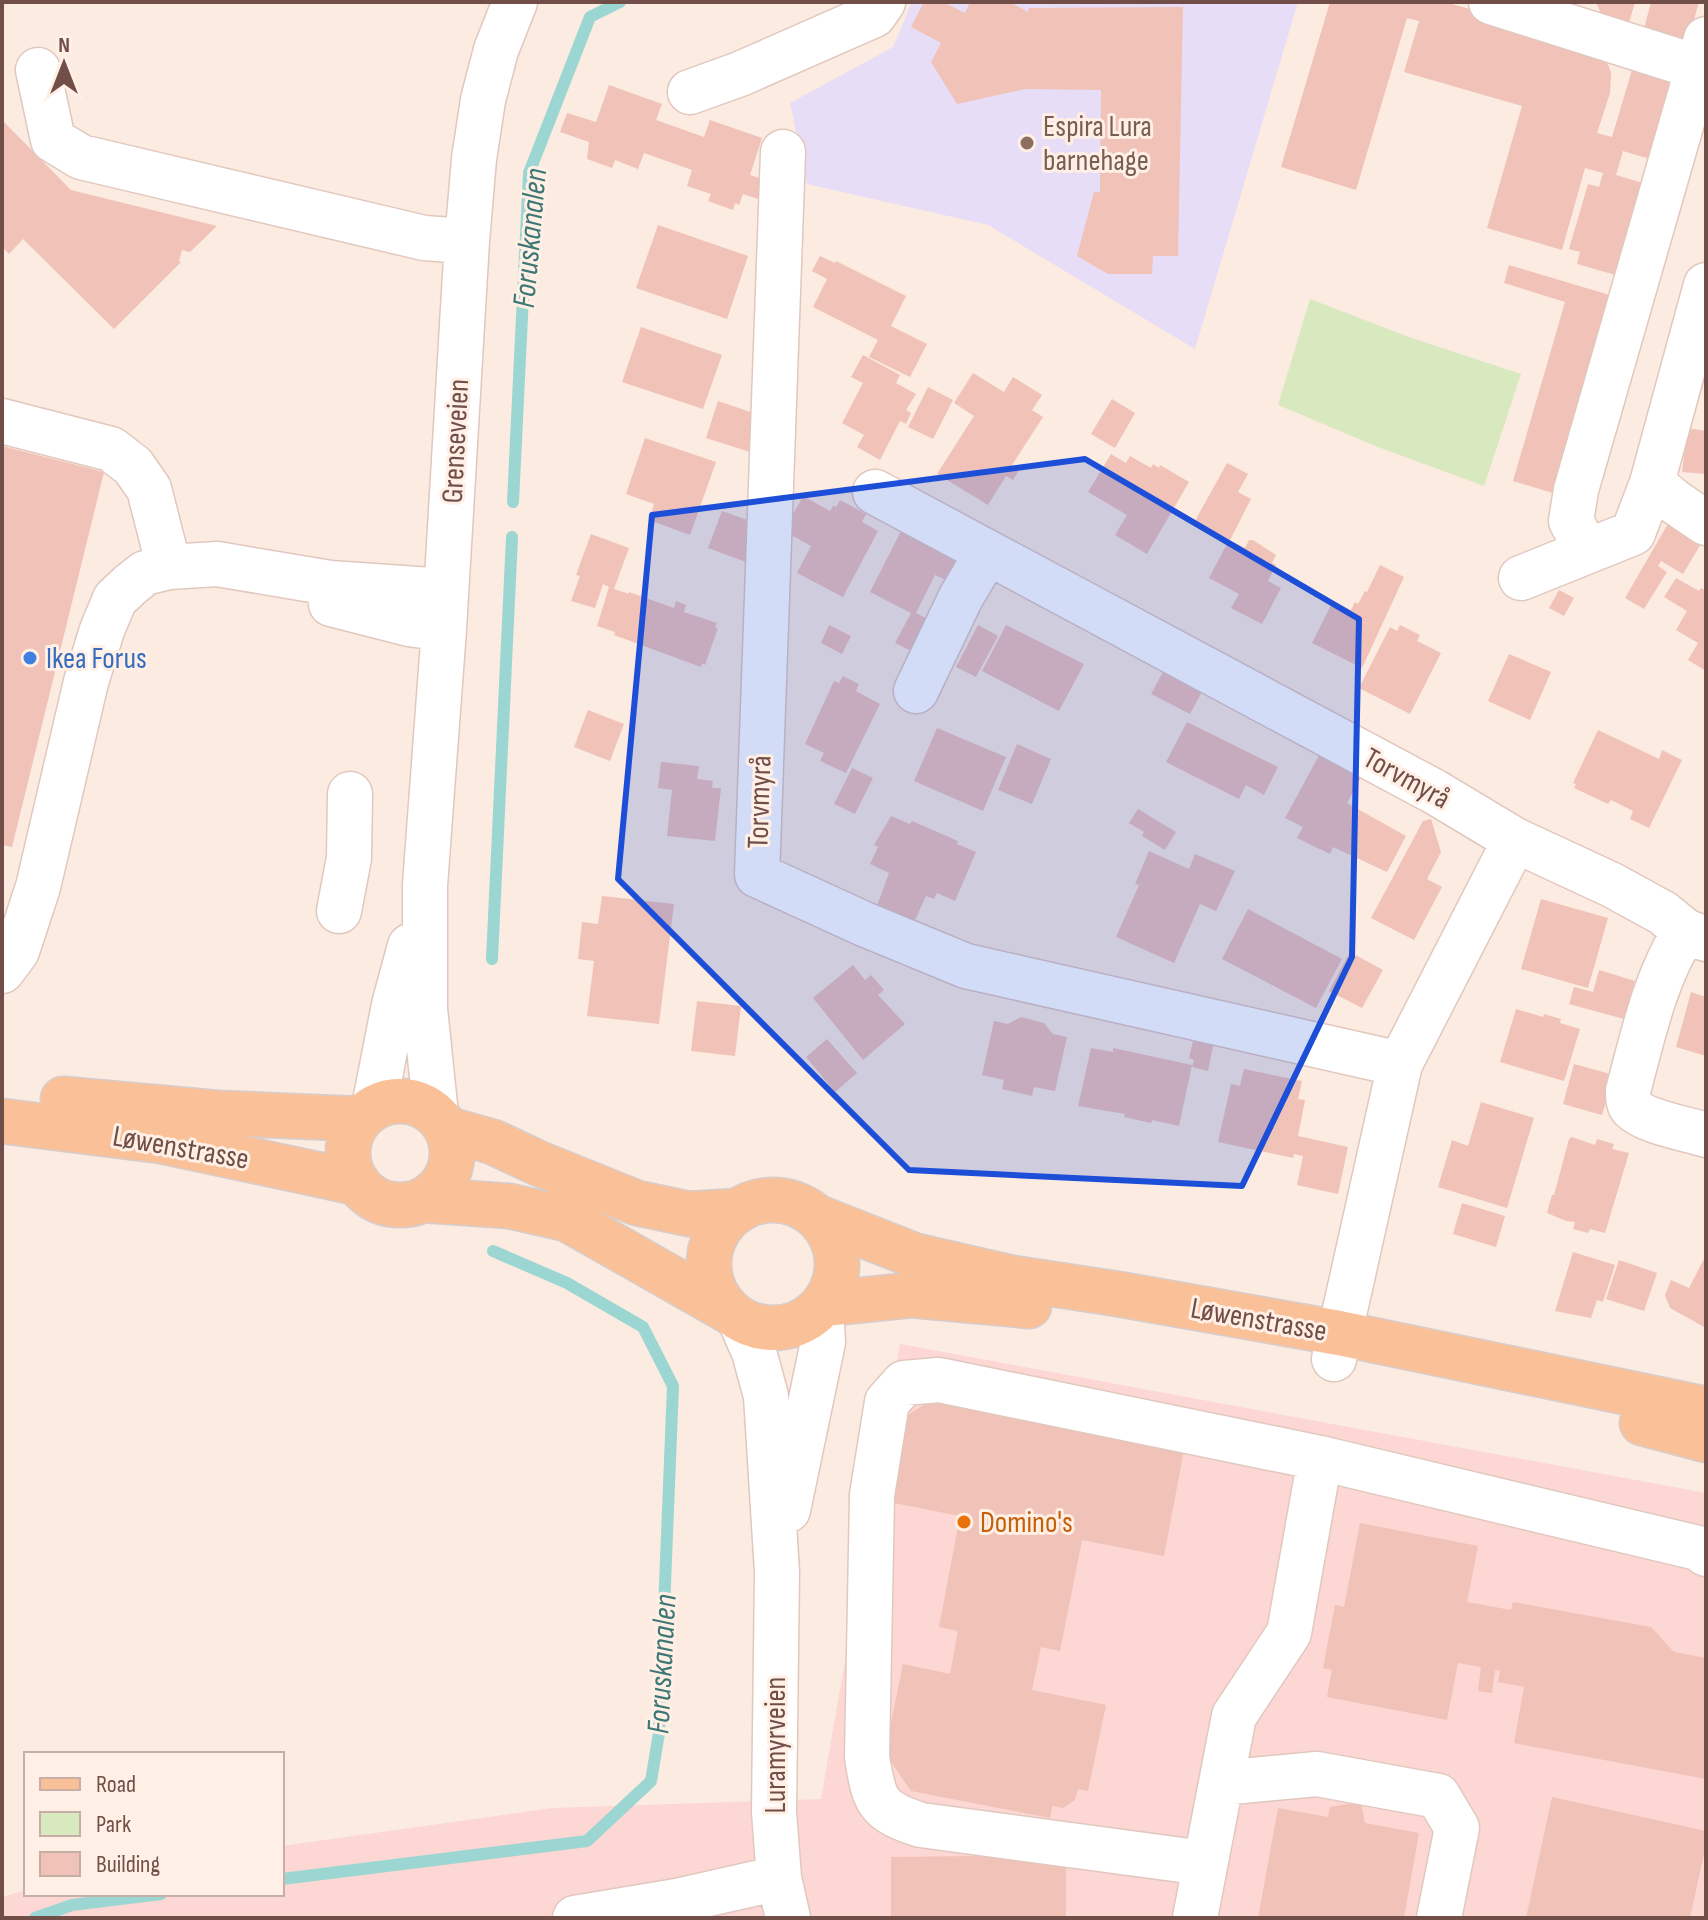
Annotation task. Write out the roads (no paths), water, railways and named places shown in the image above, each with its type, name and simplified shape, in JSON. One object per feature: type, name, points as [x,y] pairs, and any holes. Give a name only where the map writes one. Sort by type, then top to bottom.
[{"type":"main road","name":"Løwenstrasse","points":[[2,1094],[218,1113],[367,1113]]},
{"type":"main road","points":[[423,1200],[509,1206],[567,1219],[758,1326],[776,1328],[794,1325],[811,1317],[833,1287],[837,1268],[836,1249],[829,1232],[817,1217],[799,1205],[778,1200],[757,1202],[737,1211],[689,1214],[637,1203],[442,1122],[423,1106],[407,1101],[390,1102],[367,1113],[352,1134],[348,1151],[350,1168],[358,1183],[371,1196],[387,1204],[406,1205],[423,1200],[437,1191],[447,1177],[452,1162],[452,1145],[442,1122]]},
{"type":"main road","name":"Løwenstrasse","points":[[2,1121],[161,1141],[358,1183]]},
{"type":"main road","points":[[734,1315],[719,1300],[711,1282],[709,1262],[718,1233],[737,1211]]},
{"type":"main road","name":"Løwenstrasse","points":[[817,1217],[916,1256],[1012,1278],[1118,1294],[1706,1440]]},
{"type":"main road","name":"Løwenstrasse","points":[[822,1305],[911,1295],[1011,1303],[1336,1346],[1706,1409]]},
{"type":"street","name":"Grenseveien","points":[[442,1122],[425,1009],[425,885],[474,159],[483,100],[496,50],[515,2]]},
{"type":"street","points":[[690,92],[740,74],[874,15],[883,2]]},
{"type":"street","points":[[1491,2],[1703,59],[1576,490],[1571,521],[1587,551]]},
{"type":"street","points":[[38,70],[53,140],[81,157],[424,238],[467,241]]},
{"type":"street","name":"Torvmyrå","points":[[783,152],[757,875],[966,966],[1400,1064]]},
{"type":"street","points":[[1521,578],[1633,533],[1652,483],[1703,294],[1633,292]]},
{"type":"street","points":[[2,421],[111,449],[133,466],[149,489],[169,567]]},
{"type":"street","points":[[1652,483],[1706,523]]},
{"type":"street","name":"Torvmyrå","points":[[875,492],[1435,792],[1515,840],[1663,913],[1695,935]]},
{"type":"street","points":[[916,691],[961,597],[987,553]]},
{"type":"street","points":[[2,971],[17,951],[38,887],[86,682],[102,630],[115,599],[145,573],[169,567],[409,624],[445,610]]},
{"type":"street","points":[[339,911],[349,858],[350,794]]},
{"type":"street","points":[[1336,1346],[1400,1064],[1515,840]]},
{"type":"street","name":"Grenseveien","points":[[367,1113],[425,885]]},
{"type":"street","points":[[1695,935],[1672,951],[1651,1001],[1628,1091],[1633,1110],[1706,1135]]},
{"type":"street","name":"Luramyrveien","points":[[777,1572],[823,1342],[822,1305]]},
{"type":"street","name":"Luramyrveien","points":[[734,1315],[754,1352],[766,1396],[777,1572],[773,1696],[774,1812],[783,1898]]},
{"type":"street","points":[[1204,1863],[921,1825],[892,1816],[873,1793],[867,1757],[872,1495],[887,1402],[904,1383],[939,1380],[1320,1458],[1698,1548],[1706,1554]]},
{"type":"street","points":[[1195,1918],[1234,1716],[1289,1633],[1320,1458]]},
{"type":"street","points":[[1221,1783],[1317,1774],[1438,1796],[1457,1828],[1439,1918]]},
{"type":"street","points":[[575,1918],[677,1901],[783,1898]]},
{"type":"waterway","name":"Foruskanalen","points":[[513,502],[529,173],[590,17],[620,2]]},
{"type":"waterway","name":"Foruskanalen","points":[[492,959],[512,537]]},
{"type":"waterway","name":"Foruskanalen","points":[[284,1879],[587,1841],[651,1781],[659,1733],[673,1386],[643,1327],[567,1283],[493,1251]]},
{"type":"waterway","name":"Foruskanalen","points":[[35,1918],[72,1905],[145,1896]]},
{"type":"place","name":"Espira Lura barnehage","points":[[1027,143]]},
{"type":"place","name":"Ikea Forus","points":[[30,658]]},
{"type":"place","name":"Domino's","points":[[964,1522]]}]
